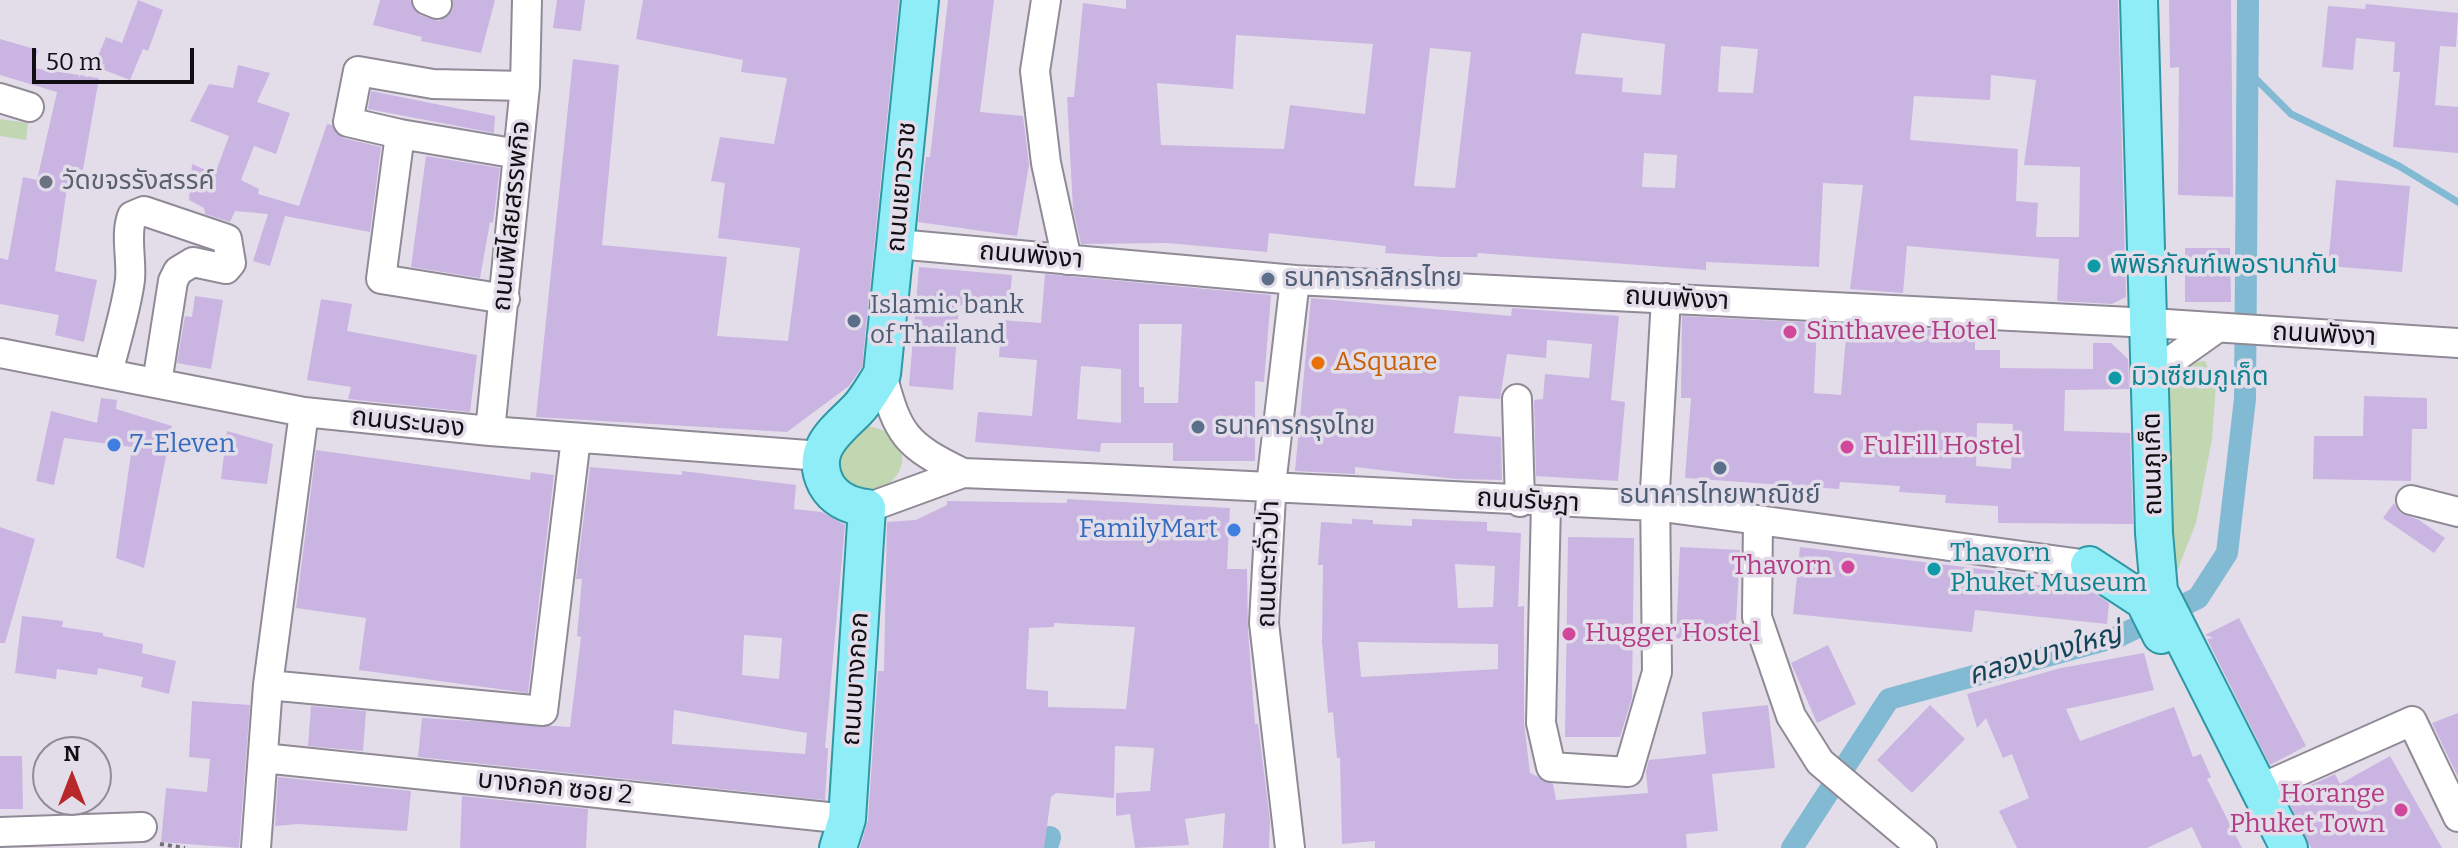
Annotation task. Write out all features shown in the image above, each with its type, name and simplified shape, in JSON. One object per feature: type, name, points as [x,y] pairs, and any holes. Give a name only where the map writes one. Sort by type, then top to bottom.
[{"type":"main road","name":"ถนนเยาวราช","points":[[882,374],[920,0]]},
{"type":"main road","name":"ถนนภูเก็ต","points":[[2139,0],[2151,323],[2152,596],[2249,793],[2266,848]]},
{"type":"main road","points":[[867,508],[838,498],[822,472],[821,456],[827,439],[858,409],[882,374]]},
{"type":"main road","name":"ถนนบางกอก","points":[[842,834],[867,508]]},
{"type":"main road","name":"ถนนรัษฎา","points":[[2089,565],[2133,553],[2146,546],[2154,533]]},
{"type":"main road","name":"ถนนรัษฎา","points":[[2089,565],[2152,596]]},
{"type":"main road","name":"ถนนภูเก็ต","points":[[2249,793],[2289,848]]},
{"type":"street","name":"ถนนพิไสยสรรพกิจ","points":[[490,431],[525,86],[527,0]]},
{"type":"street","points":[[1046,0],[1035,71],[1046,163],[1067,260]]},
{"type":"street","points":[[518,154],[348,122],[358,71],[433,84],[525,86]]},
{"type":"street","points":[[0,98],[29,107]]},
{"type":"street","points":[[400,134],[381,279],[505,299]]},
{"type":"street","points":[[108,374],[130,284],[133,254],[130,222],[132,216],[144,211],[227,239],[231,252],[226,269],[193,262],[178,271],[173,281],[157,383]]},
{"type":"street","name":"ถนนพังงา","points":[[897,244],[1295,280],[2151,323],[2458,343]]},
{"type":"street","name":"ถนนตะกั่วป่า","points":[[1290,848],[1264,623],[1271,487],[1295,280]]},
{"type":"street","points":[[1517,399],[1533,502],[1541,723],[1551,767],[1628,772],[1657,672],[1655,506],[1666,298]]},
{"type":"street","points":[[2152,374],[2217,328]]},
{"type":"street","name":"ถนนระนอง","points":[[0,353],[304,412],[490,431],[821,456]]},
{"type":"street","points":[[882,374],[892,411],[915,449],[963,473]]},
{"type":"street","points":[[263,847],[263,758],[268,685],[304,412]]},
{"type":"street","points":[[268,685],[543,711],[576,438]]},
{"type":"street","points":[[867,508],[880,507],[963,473]]},
{"type":"street","name":"ถนนรัษฎา","points":[[963,473],[1655,506],[2089,565]]},
{"type":"street","points":[[2411,500],[2458,512]]},
{"type":"street","points":[[1758,520],[1755,583],[1762,637],[1791,716],[1820,762],[1922,848]]},
{"type":"street","points":[[2249,793],[2412,721],[2458,817]]},
{"type":"street","name":"บางกอก ซอย 2","points":[[263,758],[842,834]]},
{"type":"street","points":[[0,832],[142,827]]},
{"type":"green space","points":[[0,119],[28,123],[26,140],[0,136]]},
{"type":"green space","points":[[2205,361],[2216,386],[2212,439],[2196,523],[2178,569],[2162,590],[2165,373],[2188,363]]},
{"type":"green space","points":[[861,426],[878,428],[890,435],[899,444],[902,455],[901,467],[895,478],[883,488],[865,495],[838,478],[836,446]]},
{"type":"building","points":[[138,0],[163,10],[148,51],[143,49],[130,80],[94,66],[106,37],[122,43]]},
{"type":"building","points":[[380,0],[410,0],[420,15],[439,21],[452,11],[453,0],[495,0],[481,53],[421,41],[422,37],[373,25]]},
{"type":"building","points":[[557,0],[585,0],[581,31],[553,28]]},
{"type":"building","points":[[643,0],[899,0],[862,367],[849,386],[787,432],[536,417],[573,59],[619,65],[602,245],[727,257],[717,336],[788,341],[800,248],[718,238],[725,183],[711,181],[720,137],[774,144],[787,78],[741,72],[743,60],[636,39]]},
{"type":"building","points":[[948,0],[994,0],[980,112],[1023,116],[1029,165],[1017,236],[918,222],[926,157],[930,157]]},
{"type":"building","points":[[1126,0],[2118,0],[2126,297],[2112,304],[2057,301],[2059,259],[1907,246],[1903,293],[1850,289],[1863,185],[1823,183],[1819,267],[1706,262],[1706,270],[1478,253],[1477,257],[1442,257],[1385,253],[1386,246],[1269,233],[1267,252],[1167,243],[1081,244],[1073,209],[1067,97],[1074,97],[1083,3],[1126,9]],"holes":[[[1582,33],[1665,44],[1661,95],[1622,92],[1623,78],[1575,74]],[[1236,35],[1373,44],[1365,114],[1290,105],[1284,149],[1161,145],[1157,83],[1233,89]],[[1721,46],[1758,49],[1753,93],[1718,92]],[[1430,48],[1471,52],[1455,188],[1414,186]],[[1991,75],[2036,80],[2024,165],[2080,167],[2079,237],[2036,237],[2038,203],[2016,201],[2018,149],[1910,140],[1914,96],[1990,100]],[[1644,153],[1677,155],[1675,188],[1642,187]]]},
{"type":"building","points":[[2169,0],[2231,0],[2233,197],[2178,195],[2179,67],[2170,68]]},
{"type":"building","points":[[2366,4],[2458,13],[2456,47],[2440,46],[2435,105],[2458,107],[2458,153],[2393,147],[2400,72],[2393,72],[2395,42],[2356,38],[2353,70],[2322,67],[2328,6],[2365,9]]},
{"type":"building","points":[[0,39],[38,50],[33,68],[99,78],[83,170],[70,167],[55,271],[97,280],[84,342],[55,335],[59,315],[0,304],[0,258],[8,260],[23,177],[37,180],[57,92],[0,75]]},
{"type":"building","points":[[238,65],[270,73],[257,102],[290,113],[276,154],[254,146],[241,180],[259,189],[258,194],[299,206],[327,124],[332,125],[343,138],[381,147],[370,232],[285,216],[270,266],[253,261],[268,214],[235,211],[230,222],[205,214],[204,208],[189,200],[192,164],[215,174],[229,136],[190,121],[209,84],[233,88]]},
{"type":"building","points":[[371,91],[495,116],[494,133],[368,109]]},
{"type":"building","points":[[426,156],[500,168],[493,223],[490,222],[480,278],[411,267]]},
{"type":"building","points":[[2336,180],[2410,186],[2402,272],[2328,266]]},
{"type":"building","points":[[2185,248],[2230,248],[2231,302],[2185,302]]},
{"type":"building","points":[[919,267],[1012,275],[1009,309],[959,305],[953,390],[909,386]]},
{"type":"building","points":[[1045,274],[1271,295],[1264,382],[1255,381],[1255,461],[1173,461],[1173,443],[1101,443],[1100,452],[975,442],[978,412],[1032,416],[1037,360],[999,357],[1001,320],[1041,323]],"holes":[[[1139,324],[1182,324],[1178,403],[1144,403],[1144,387],[1139,387]],[[1081,366],[1121,369],[1121,423],[1077,419]]]},
{"type":"building","points":[[195,296],[223,300],[211,369],[177,363],[185,316],[192,317]]},
{"type":"building","points":[[1311,298],[1511,316],[1512,308],[1619,316],[1611,400],[1625,402],[1618,481],[1536,476],[1534,400],[1543,399],[1545,374],[1589,378],[1592,344],[1547,340],[1546,358],[1507,354],[1500,399],[1459,396],[1454,433],[1501,437],[1502,480],[1456,479],[1355,467],[1355,474],[1295,471]]},
{"type":"building","points":[[321,299],[352,304],[347,331],[477,355],[470,412],[348,399],[351,387],[307,380]]},
{"type":"building","points":[[1682,316],[1817,323],[1814,393],[1841,395],[1847,325],[1975,331],[1975,350],[2000,350],[2000,368],[2093,369],[2093,343],[2111,343],[2128,359],[2129,389],[2065,390],[2064,431],[2130,433],[2133,524],[1998,523],[1998,506],[1945,503],[1946,495],[1899,492],[1900,486],[1840,482],[1839,489],[1685,478],[1691,398],[1681,398]],"holes":[[[1977,423],[2013,424],[2011,469],[1976,466]]]},
{"type":"building","points":[[2364,396],[2427,398],[2427,429],[2412,429],[2411,481],[2313,479],[2314,436],[2363,436]]},
{"type":"building","points":[[101,398],[117,400],[116,409],[172,426],[144,568],[116,558],[132,447],[64,438],[54,485],[36,481],[51,411],[97,423]]},
{"type":"building","points":[[227,431],[273,444],[267,484],[221,479]]},
{"type":"building","points":[[316,450],[530,480],[531,472],[554,475],[528,693],[359,670],[366,618],[296,608]]},
{"type":"building","points":[[590,467],[682,475],[682,471],[796,485],[794,509],[822,512],[845,525],[825,748],[828,748],[825,800],[418,757],[422,718],[570,727],[581,637],[577,636],[582,579],[576,579]],"holes":[[[744,635],[782,638],[779,679],[742,675]],[[674,710],[807,733],[805,754],[672,744]]]},
{"type":"building","points":[[1067,499],[1230,508],[1227,569],[1247,569],[1255,724],[1258,724],[1270,821],[1269,848],[1223,848],[1225,813],[1185,819],[1189,845],[1135,848],[1130,814],[1116,816],[1116,793],[1150,791],[1154,748],[1115,746],[1114,798],[1056,793],[1051,797],[1044,848],[860,848],[868,820],[878,671],[884,671],[887,522],[916,520],[947,505],[947,501],[1067,503]],"holes":[[[1054,623],[1135,627],[1126,709],[1048,707],[1048,691],[1026,689],[1029,628],[1054,627]]]},
{"type":"building","points":[[2394,503],[2400,513],[2419,520],[2445,538],[2434,553],[2383,518]]},
{"type":"building","points":[[1352,519],[1373,520],[1373,524],[1412,526],[1412,519],[1487,522],[1487,531],[1521,533],[1518,607],[1524,606],[1524,723],[1530,773],[1553,784],[1556,800],[1648,793],[1646,771],[1649,760],[1706,754],[1702,712],[1768,705],[1775,768],[1712,774],[1718,831],[1686,834],[1687,848],[1375,848],[1375,841],[1342,844],[1340,758],[1337,758],[1333,712],[1328,713],[1322,642],[1323,565],[1318,565],[1321,522],[1352,524]],"holes":[[[1455,564],[1495,566],[1493,607],[1458,608]],[[1358,642],[1498,644],[1498,669],[1361,677]]]},
{"type":"building","points":[[0,527],[35,539],[5,643],[0,643]]},
{"type":"building","points":[[1568,537],[1634,538],[1632,698],[1620,737],[1565,737]]},
{"type":"building","points":[[1680,547],[1740,550],[1735,641],[1676,638]]},
{"type":"building","points":[[1800,547],[2030,575],[2029,584],[2091,591],[2109,603],[2107,624],[1975,610],[1972,632],[1793,614]]},
{"type":"building","points":[[22,616],[63,621],[62,627],[103,633],[103,636],[143,644],[142,653],[176,661],[169,694],[141,687],[143,677],[98,668],[97,675],[57,669],[56,679],[15,673]]},
{"type":"building","points":[[2239,618],[2306,746],[2270,765],[2207,639],[2214,638],[2205,635]]},
{"type":"building","points":[[1828,645],[1856,704],[1817,723],[1791,663]]},
{"type":"building","points":[[2144,653],[2154,690],[2066,709],[2080,741],[2174,707],[2193,757],[2201,754],[2211,777],[2207,779],[2242,848],[2202,848],[2192,827],[2147,848],[2017,848],[1999,811],[2029,798],[2012,754],[2003,758],[1986,718],[1977,728],[1967,694],[2061,668]]},
{"type":"building","points":[[192,701],[250,705],[239,848],[161,842],[166,788],[207,792],[210,759],[189,757]]},
{"type":"building","points":[[1930,705],[1965,739],[1912,793],[1877,760]]},
{"type":"building","points":[[311,706],[366,711],[363,751],[308,746]]},
{"type":"building","points":[[2458,713],[2458,777],[2432,723]]},
{"type":"building","points":[[0,756],[22,756],[23,809],[0,809]]},
{"type":"building","points":[[2390,756],[2442,848],[2311,848],[2286,796],[2335,774],[2340,784]]},
{"type":"building","points":[[278,777],[411,791],[407,831],[298,824],[275,826]]},
{"type":"building","points":[[462,796],[588,809],[586,848],[460,848]]},
{"type":"waterway","name":"คลองบางใหญ่","points":[[1792,848],[1889,699],[2117,637],[2198,598],[2227,553],[2245,399],[2248,0]]},
{"type":"waterway","points":[[2249,72],[2291,114],[2399,166],[2458,202]]},
{"type":"waterway","points":[[1047,848],[1050,837]]},
{"type":"place","name":"วัดขจรรังสรรค์","points":[[46,182]]},
{"type":"place","name":"พิพิธภัณฑ์เพอรานากัน","points":[[2094,266]]},
{"type":"place","name":"ธนาคารกสิกรไทย","points":[[1268,279]]},
{"type":"place","name":"Islamic bank of Thailand","points":[[854,321]]},
{"type":"place","name":"Sinthavee Hotel","points":[[1790,332]]},
{"type":"place","name":"ASquare","points":[[1318,363]]},
{"type":"place","name":"มิวเซียมภูเก็ต","points":[[2115,378]]},
{"type":"place","name":"ธนาคารกรุงไทย","points":[[1198,427]]},
{"type":"place","name":"7-Eleven","points":[[114,445]]},
{"type":"place","name":"FulFill Hostel","points":[[1847,447]]},
{"type":"place","name":"ธนาคารไทยพาณิชย์","points":[[1720,468]]},
{"type":"place","name":"FamilyMart","points":[[1234,530]]},
{"type":"place","name":"Thavorn","points":[[1848,567]]},
{"type":"place","name":"Thavorn Phuket Museum","points":[[1934,569]]},
{"type":"place","name":"Hugger Hostel","points":[[1569,634]]},
{"type":"place","name":"Horange Phuket Town","points":[[2401,810]]}]
